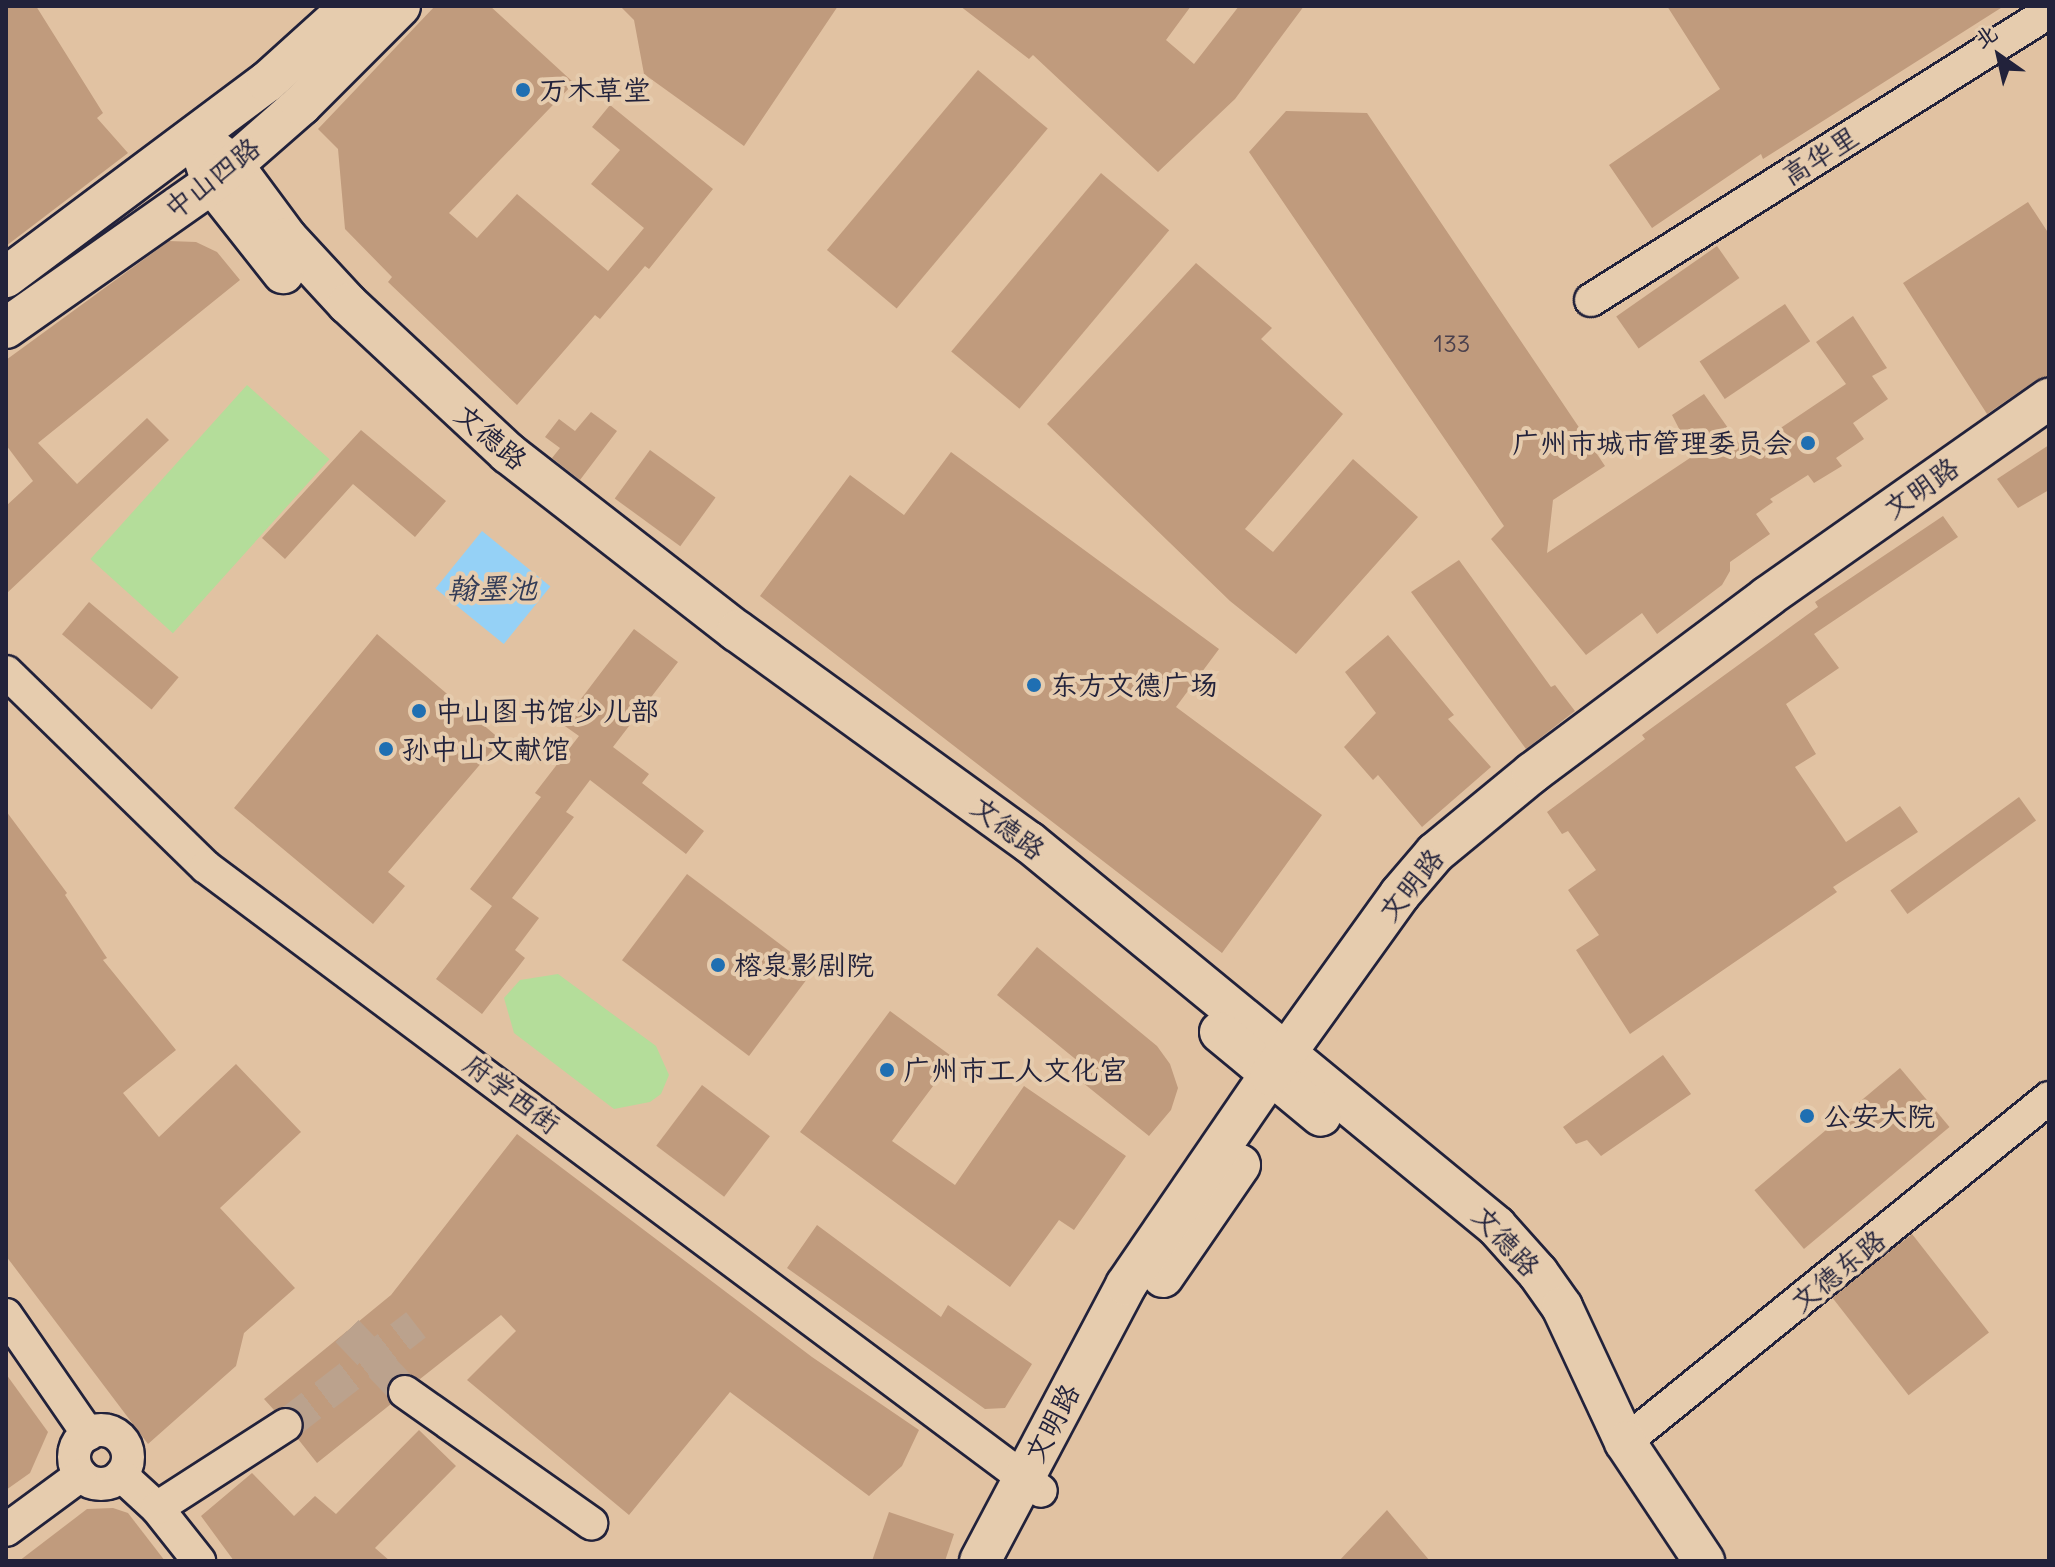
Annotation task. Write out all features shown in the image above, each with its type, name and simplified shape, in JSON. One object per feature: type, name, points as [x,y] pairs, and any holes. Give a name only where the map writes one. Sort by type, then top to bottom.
[{"type":"main road","name":"中山四路","points":[[6,277],[303,52],[351,6]]},
{"type":"main road","name":"中山四路","points":[[6,328],[222,173],[301,105],[400,6]]},
{"type":"main road","name":"文德路","points":[[196,136],[222,173],[260,248],[297,288],[477,460],[692,628],[998,851],[1288,1072],[1465,1198],[1516,1246],[1562,1307],[1625,1442],[1704,1561]]},
{"type":"main road","name":"文明路","points":[[980,1561],[1032,1484],[1288,1072],[1416,873],[1456,833],[1767,597],[2049,399]]},
{"type":"main road","name":"文明路","points":[[1288,1072],[1429,893],[1488,835],[1770,622],[2049,427]]},
{"type":"main road","name":"文德路","points":[[1288,1072],[1500,1267],[1557,1349],[1606,1459],[1674,1561]]},
{"type":"main road","name":"文明路","points":[[1008,1561],[1032,1484]]},
{"type":"street","name":"高华里","points":[[1591,300],[2049,12]]},
{"type":"street","name":"府学西街","points":[[6,672],[206,867],[1032,1484]]},
{"type":"street","name":"文德东路","points":[[1625,1442],[2049,1098]]},
{"type":"street","points":[[6,1315],[88,1434]]},
{"type":"street","points":[[405,1392],[591,1523]]},
{"type":"street","points":[[157,1508],[286,1425]]},
{"type":"street","points":[[110,1431],[124,1442],[128,1459],[121,1475],[114,1481],[96,1483],[81,1475],[76,1468],[75,1450],[88,1434],[110,1431]]},
{"type":"street","points":[[6,1530],[81,1475]]},
{"type":"street","points":[[121,1475],[157,1508],[199,1561]]},
{"type":"green space","points":[[247,385],[329,459],[173,633],[90,559]]},
{"type":"green space","points":[[558,974],[656,1046],[669,1075],[661,1094],[650,1102],[614,1109],[514,1033],[504,998],[520,980]]},
{"type":"water","name":"翰墨池","points":[[482,531],[550,586],[504,644],[435,589]]},
{"type":"building","points":[[6,6],[36,6],[103,113],[97,118],[128,153],[6,246]]},
{"type":"building","points":[[435,6],[490,6],[574,83],[449,213],[477,238],[517,194],[608,271],[644,228],[591,184],[620,150],[592,127],[610,105],[713,189],[649,269],[645,266],[600,319],[595,315],[517,405],[388,282],[392,277],[345,229],[338,149],[318,129]]},
{"type":"building","points":[[620,6],[838,6],[744,146],[644,74],[634,20]]},
{"type":"building","points":[[960,6],[1191,6],[1166,40],[1194,64],[1239,6],[1304,6],[1235,99],[1158,172],[1033,55],[1029,59]]},
{"type":"building","points":[[1667,6],[2004,6],[1763,159],[1761,154],[1652,228],[1609,165],[1720,89]]},
{"type":"building","points":[[978,70],[1048,128],[897,309],[827,250]]},
{"type":"building","points":[[1286,111],[1367,113],[1605,466],[1553,500],[1547,553],[1693,456],[1672,415],[1704,394],[1745,452],[1846,384],[1816,342],[1853,316],[1887,368],[1872,376],[1888,399],[1853,423],[1864,439],[1836,458],[1842,466],[1814,483],[1808,475],[1770,499],[1773,502],[1756,514],[1770,534],[1730,562],[1730,571],[1722,585],[1657,634],[1642,613],[1586,655],[1491,539],[1504,526],[1249,152]]},
{"type":"building","points":[[1101,173],[1169,230],[1019,409],[951,351]]},
{"type":"building","points":[[2028,202],[2049,234],[2049,376],[2036,380],[1987,414],[1903,283]]},
{"type":"building","points":[[169,241],[196,242],[217,252],[240,280],[38,443],[77,484],[147,418],[169,440],[6,594],[6,506],[33,481],[6,445],[6,360]]},
{"type":"building","points":[[1717,246],[1739,278],[1639,348],[1616,317]]},
{"type":"building","points":[[1196,263],[1272,328],[1261,339],[1343,414],[1245,529],[1273,552],[1353,459],[1418,517],[1296,654],[1230,601],[1047,424]]},
{"type":"building","points":[[1785,304],[1810,341],[1725,399],[1700,362]]},
{"type":"building","points":[[591,412],[617,431],[580,480],[552,458],[560,448],[545,437],[559,419],[575,431]]},
{"type":"building","points":[[361,430],[446,501],[415,537],[353,484],[285,559],[262,538]]},
{"type":"building","points":[[2049,445],[2049,490],[2018,508],[1997,479]]},
{"type":"building","points":[[650,450],[716,498],[680,546],[615,499]]},
{"type":"building","name":"东方文德广场","points":[[951,452],[1219,649],[1176,707],[1322,815],[1222,953],[760,596],[850,475],[904,515]]},
{"type":"building","points":[[1943,516],[1958,537],[1814,634],[1839,668],[1786,704],[1816,754],[1795,767],[1846,842],[1900,806],[1918,832],[1833,887],[1837,892],[1630,1034],[1576,950],[1599,935],[1568,890],[1596,870],[1568,831],[1562,834],[1547,812],[1645,739],[1642,735],[1818,607],[1815,602]]},
{"type":"building","points":[[1459,560],[1551,687],[1555,685],[1575,711],[1526,749],[1411,592]]},
{"type":"building","points":[[89,602],[179,677],[152,709],[62,634]]},
{"type":"building","points":[[634,629],[678,662],[613,747],[649,774],[642,783],[704,831],[686,854],[590,780],[566,812],[574,817],[512,898],[539,918],[515,950],[525,958],[482,1014],[436,979],[492,906],[470,889],[541,797],[535,793],[579,736],[562,724]]},
{"type":"building","name":"孙中山文献馆","points":[[377,634],[501,740],[388,872],[405,886],[373,924],[234,808]]},
{"type":"building","points":[[1388,635],[1454,715],[1448,719],[1491,767],[1422,827],[1378,775],[1373,780],[1344,747],[1376,713],[1345,672]]},
{"type":"building","points":[[2019,797],[2036,820],[1907,914],[1890,890]]},
{"type":"building","points":[[6,811],[67,893],[65,895],[107,958],[103,960],[176,1050],[123,1093],[159,1137],[236,1064],[301,1132],[220,1208],[295,1288],[244,1333],[236,1366],[148,1444],[6,1256]]},
{"type":"building","name":"榕泉影剧院","points":[[687,874],[814,970],[749,1056],[622,960]]},
{"type":"building","points":[[1037,947],[1157,1046],[1170,1064],[1178,1088],[1171,1110],[1149,1136],[1082,1082],[1090,1071],[997,995]]},
{"type":"building","points":[[890,1011],[954,1058],[892,1141],[955,1185],[1024,1086],[1126,1156],[1074,1230],[1059,1220],[1010,1287],[800,1132]]},
{"type":"building","points":[[1663,1055],[1691,1094],[1601,1156],[1587,1140],[1576,1144],[1563,1127]]},
{"type":"building","points":[[1900,1068],[1949,1127],[1804,1249],[1754,1190]]},
{"type":"building","points":[[702,1085],[770,1136],[724,1197],[656,1146]]},
{"type":"building","points":[[517,1134],[812,1357],[919,1430],[902,1466],[869,1496],[730,1392],[629,1515],[467,1380],[516,1331],[501,1315],[420,1379],[407,1373],[396,1375],[386,1390],[391,1404],[317,1463],[298,1439],[305,1425],[301,1414],[286,1406],[274,1410],[264,1399],[391,1295]]},
{"type":"building","points":[[817,1225],[941,1317],[948,1305],[1032,1364],[1005,1408],[985,1409],[787,1268]]},
{"type":"building","points":[[1912,1234],[1989,1333],[1909,1395],[1832,1297]]},
{"type":"building","points":[[6,1374],[48,1432],[30,1473],[6,1490]]},
{"type":"building","points":[[419,1430],[456,1466],[375,1548],[390,1561],[234,1561],[201,1516],[252,1473],[294,1516],[315,1496],[336,1514]]},
{"type":"building","points":[[113,1508],[128,1513],[165,1561],[19,1561],[87,1509]]},
{"type":"building","points":[[1387,1510],[1430,1561],[1339,1561]]},
{"type":"building","points":[[889,1512],[954,1534],[945,1561],[872,1561]]},
{"type":"tunnel","points":[[286,1425],[416,1325]]},
{"type":"tunnel","points":[[347,1331],[405,1392]]},
{"type":"place","name":"万木草堂","points":[[523,90]]},
{"type":"place","name":"广州市城市管理委员会","points":[[1808,443]]},
{"type":"place","name":"东方文德广场","points":[[1034,685]]},
{"type":"place","name":"中山图书馆少儿部","points":[[419,711]]},
{"type":"place","name":"孙中山文献馆","points":[[386,749]]},
{"type":"place","name":"榕泉影剧院","points":[[718,965]]},
{"type":"place","name":"广州市工人文化宫","points":[[887,1070]]},
{"type":"place","name":"公安大院","points":[[1807,1116]]}]
